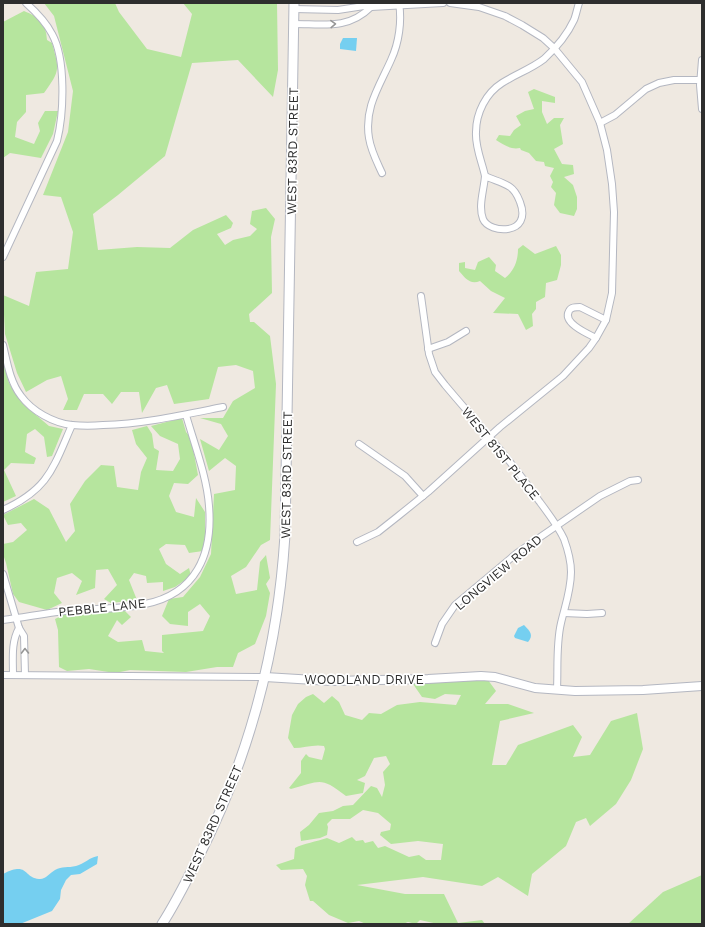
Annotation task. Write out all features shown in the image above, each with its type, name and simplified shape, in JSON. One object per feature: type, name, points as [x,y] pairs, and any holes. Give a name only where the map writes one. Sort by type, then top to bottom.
[{"type":"main road","name":"WEST 83RD STREET","points":[[162,924],[208,840],[223,806],[247,741],[265,677],[275,631],[280,597],[285,535],[294,6]]},
{"type":"street","points":[[3,257],[54,147],[60,130],[62,114],[61,69],[57,44],[46,25],[26,3]]},
{"type":"street","points":[[294,6],[338,10],[364,6],[371,7],[399,4],[443,3]]},
{"type":"street","points":[[357,542],[378,532],[423,496],[489,437],[563,376],[589,348],[596,338],[606,320],[612,292],[614,212],[611,177],[607,150],[600,123],[582,82],[554,48],[543,38],[522,25],[479,5],[450,3]]},
{"type":"street","points":[[485,176],[510,186],[518,195],[523,212],[519,225],[514,228],[499,229],[487,225],[483,221],[481,210],[485,176],[476,133],[478,116],[481,107],[486,100],[501,84],[535,66],[554,48],[571,27],[579,3]]},
{"type":"street","points":[[382,173],[373,154],[369,140],[368,121],[375,91],[392,59],[395,49],[399,28],[399,4]]},
{"type":"street","points":[[294,24],[342,24],[350,22],[364,14],[371,7]]},
{"type":"street","points":[[702,60],[702,109]]},
{"type":"street","points":[[600,123],[615,115],[646,89],[659,83],[674,80],[701,80]]},
{"type":"street","name":"WEST 81ST PLACE","points":[[422,296],[428,349],[436,372],[445,386],[522,476],[563,538],[570,563],[570,582],[558,645],[557,689]]},
{"type":"street","points":[[596,338],[572,324],[569,320],[569,311],[575,307],[580,307],[606,320]]},
{"type":"street","points":[[428,349],[448,342],[466,331]]},
{"type":"street","points":[[3,345],[14,385],[20,395],[27,403],[41,413],[58,422],[72,425],[133,424],[222,407]]},
{"type":"street","name":"PEBBLE LANE","points":[[3,620],[55,612],[146,604],[160,600],[180,590],[192,579],[206,552],[209,538],[210,518],[207,492],[186,415]]},
{"type":"street","points":[[3,510],[26,498],[44,482],[51,472],[72,425]]},
{"type":"street","points":[[359,444],[406,476],[423,496]]},
{"type":"street","name":"LONGVIEW ROAD","points":[[435,643],[442,624],[455,605],[517,553],[600,496],[630,481],[638,480]]},
{"type":"street","points":[[3,574],[19,628],[24,636],[25,675]]},
{"type":"street","points":[[564,613],[602,613]]},
{"type":"street","points":[[13,675],[15,635],[19,628]]},
{"type":"street","name":"WOODLAND DRIVE","points":[[3,675],[265,677],[331,680],[428,679],[481,676],[496,677],[535,688],[575,691],[643,690],[702,686]]},
{"type":"green space","points":[[44,3],[115,3],[119,12],[147,49],[181,57],[192,14],[183,3],[277,3],[278,70],[273,97],[238,60],[192,63],[165,156],[93,214],[98,250],[137,247],[170,248],[193,230],[226,215],[233,223],[231,228],[217,234],[225,245],[233,240],[250,236],[257,229],[250,224],[252,211],[266,208],[275,219],[271,237],[272,293],[249,314],[250,322],[254,322],[270,336],[276,384],[270,540],[261,545],[246,567],[231,576],[236,594],[257,590],[260,562],[266,555],[270,578],[266,584],[270,593],[266,616],[255,644],[238,653],[233,667],[217,667],[186,672],[130,670],[115,673],[89,669],[67,671],[59,667],[58,630],[55,619],[67,613],[124,610],[131,617],[122,625],[117,620],[108,636],[118,642],[142,640],[145,651],[164,653],[162,651],[162,635],[203,631],[210,616],[200,604],[188,612],[188,626],[170,624],[162,616],[169,599],[183,597],[200,577],[211,554],[214,494],[235,490],[236,466],[225,458],[209,471],[200,439],[219,450],[228,436],[221,424],[200,418],[223,418],[233,401],[255,388],[253,371],[236,365],[218,367],[209,399],[174,404],[167,385],[156,388],[142,413],[139,392],[121,392],[112,404],[103,394],[84,394],[77,410],[63,410],[68,399],[61,376],[47,380],[26,392],[17,373],[5,334],[3,295],[29,306],[36,272],[68,269],[73,232],[61,197],[43,195],[68,132],[73,91],[54,16]]},
{"type":"green space","points":[[24,11],[41,21],[45,29],[47,40],[52,43],[57,69],[56,74],[44,93],[26,95],[26,112],[17,122],[15,137],[34,144],[40,131],[38,123],[45,111],[58,111],[53,134],[41,158],[10,153],[3,158],[3,22]]},
{"type":"green space","points":[[534,89],[555,97],[555,103],[542,101],[542,112],[547,124],[554,118],[564,118],[560,125],[563,144],[554,149],[562,164],[573,165],[574,174],[564,177],[573,185],[577,197],[577,209],[574,216],[560,213],[554,205],[556,193],[551,187],[553,182],[550,176],[554,168],[545,166],[544,162],[536,161],[529,153],[521,150],[520,148],[511,148],[496,140],[499,135],[510,136],[514,130],[521,125],[516,116],[525,111],[534,109],[528,92]]},
{"type":"green space","points":[[523,245],[535,254],[556,246],[561,255],[561,265],[557,280],[546,283],[545,297],[536,302],[536,309],[532,314],[533,326],[526,330],[518,314],[493,313],[505,298],[491,291],[480,281],[473,282],[468,280],[459,271],[459,263],[465,262],[465,268],[475,270],[478,262],[489,257],[496,265],[495,271],[505,278],[513,269],[517,258],[518,249]]},
{"type":"green space","points":[[3,360],[9,383],[24,405],[49,426],[63,429],[52,456],[47,457],[44,437],[35,429],[27,434],[25,452],[36,458],[34,464],[11,463],[4,470],[16,496],[3,502]]},
{"type":"green space","points":[[182,418],[186,432],[191,438],[198,475],[188,484],[174,483],[169,496],[176,512],[194,517],[196,498],[205,512],[205,537],[203,551],[189,553],[185,545],[166,544],[159,549],[166,564],[180,574],[189,568],[191,576],[175,587],[163,591],[163,582],[147,583],[146,576],[134,573],[129,580],[137,600],[111,603],[104,599],[117,585],[108,569],[96,570],[95,588],[76,595],[82,581],[72,573],[57,578],[54,593],[62,603],[47,610],[19,602],[13,594],[3,554],[3,544],[13,542],[27,530],[21,523],[8,525],[3,515],[34,499],[49,509],[66,542],[75,531],[70,504],[85,481],[101,465],[114,466],[117,487],[138,490],[141,472],[147,458],[136,444],[132,430],[147,426],[152,434],[154,448],[159,451],[156,470],[173,471],[180,459],[178,444],[160,436],[151,426]]},
{"type":"green space","points":[[458,679],[488,680],[496,691],[485,704],[508,704],[534,713],[500,721],[492,765],[506,765],[518,745],[573,725],[582,737],[573,757],[590,755],[611,721],[637,713],[643,749],[631,780],[616,804],[590,826],[586,818],[576,822],[566,846],[532,874],[528,896],[498,877],[482,886],[423,877],[357,885],[405,894],[444,894],[458,923],[482,920],[485,924],[438,924],[420,920],[416,924],[408,922],[403,924],[366,924],[359,921],[348,923],[329,915],[313,901],[310,901],[305,885],[307,876],[303,869],[281,870],[276,865],[294,859],[295,848],[327,838],[339,843],[352,837],[356,841],[363,840],[365,843],[373,841],[378,848],[385,846],[409,857],[419,855],[426,860],[441,860],[443,844],[418,841],[391,844],[380,835],[381,832],[390,830],[391,824],[378,813],[363,810],[350,819],[332,819],[327,824],[327,835],[320,838],[301,841],[300,832],[309,825],[319,813],[333,811],[343,806],[353,805],[371,786],[377,788],[382,797],[385,785],[383,772],[390,764],[386,756],[374,758],[365,776],[357,780],[365,783],[363,793],[346,796],[331,785],[320,782],[291,789],[289,788],[301,773],[301,761],[306,754],[309,757],[322,760],[325,749],[324,746],[294,748],[288,738],[292,715],[298,704],[306,697],[313,694],[324,703],[332,696],[339,702],[345,715],[362,720],[369,713],[381,714],[397,705],[420,702],[456,705],[461,695],[445,694],[435,699],[422,697],[413,684]]},
{"type":"green space","points":[[702,875],[702,924],[628,924],[663,892]]},
{"type":"water","points":[[343,38],[357,38],[356,51],[340,49],[340,44]]},
{"type":"water","points":[[524,625],[531,635],[528,642],[515,638],[514,636],[518,628]]},
{"type":"water","points":[[98,856],[97,864],[80,874],[71,875],[66,880],[61,890],[60,899],[52,911],[20,924],[3,924],[3,874],[17,869],[25,871],[34,878],[41,879],[53,871],[82,864]]}]
